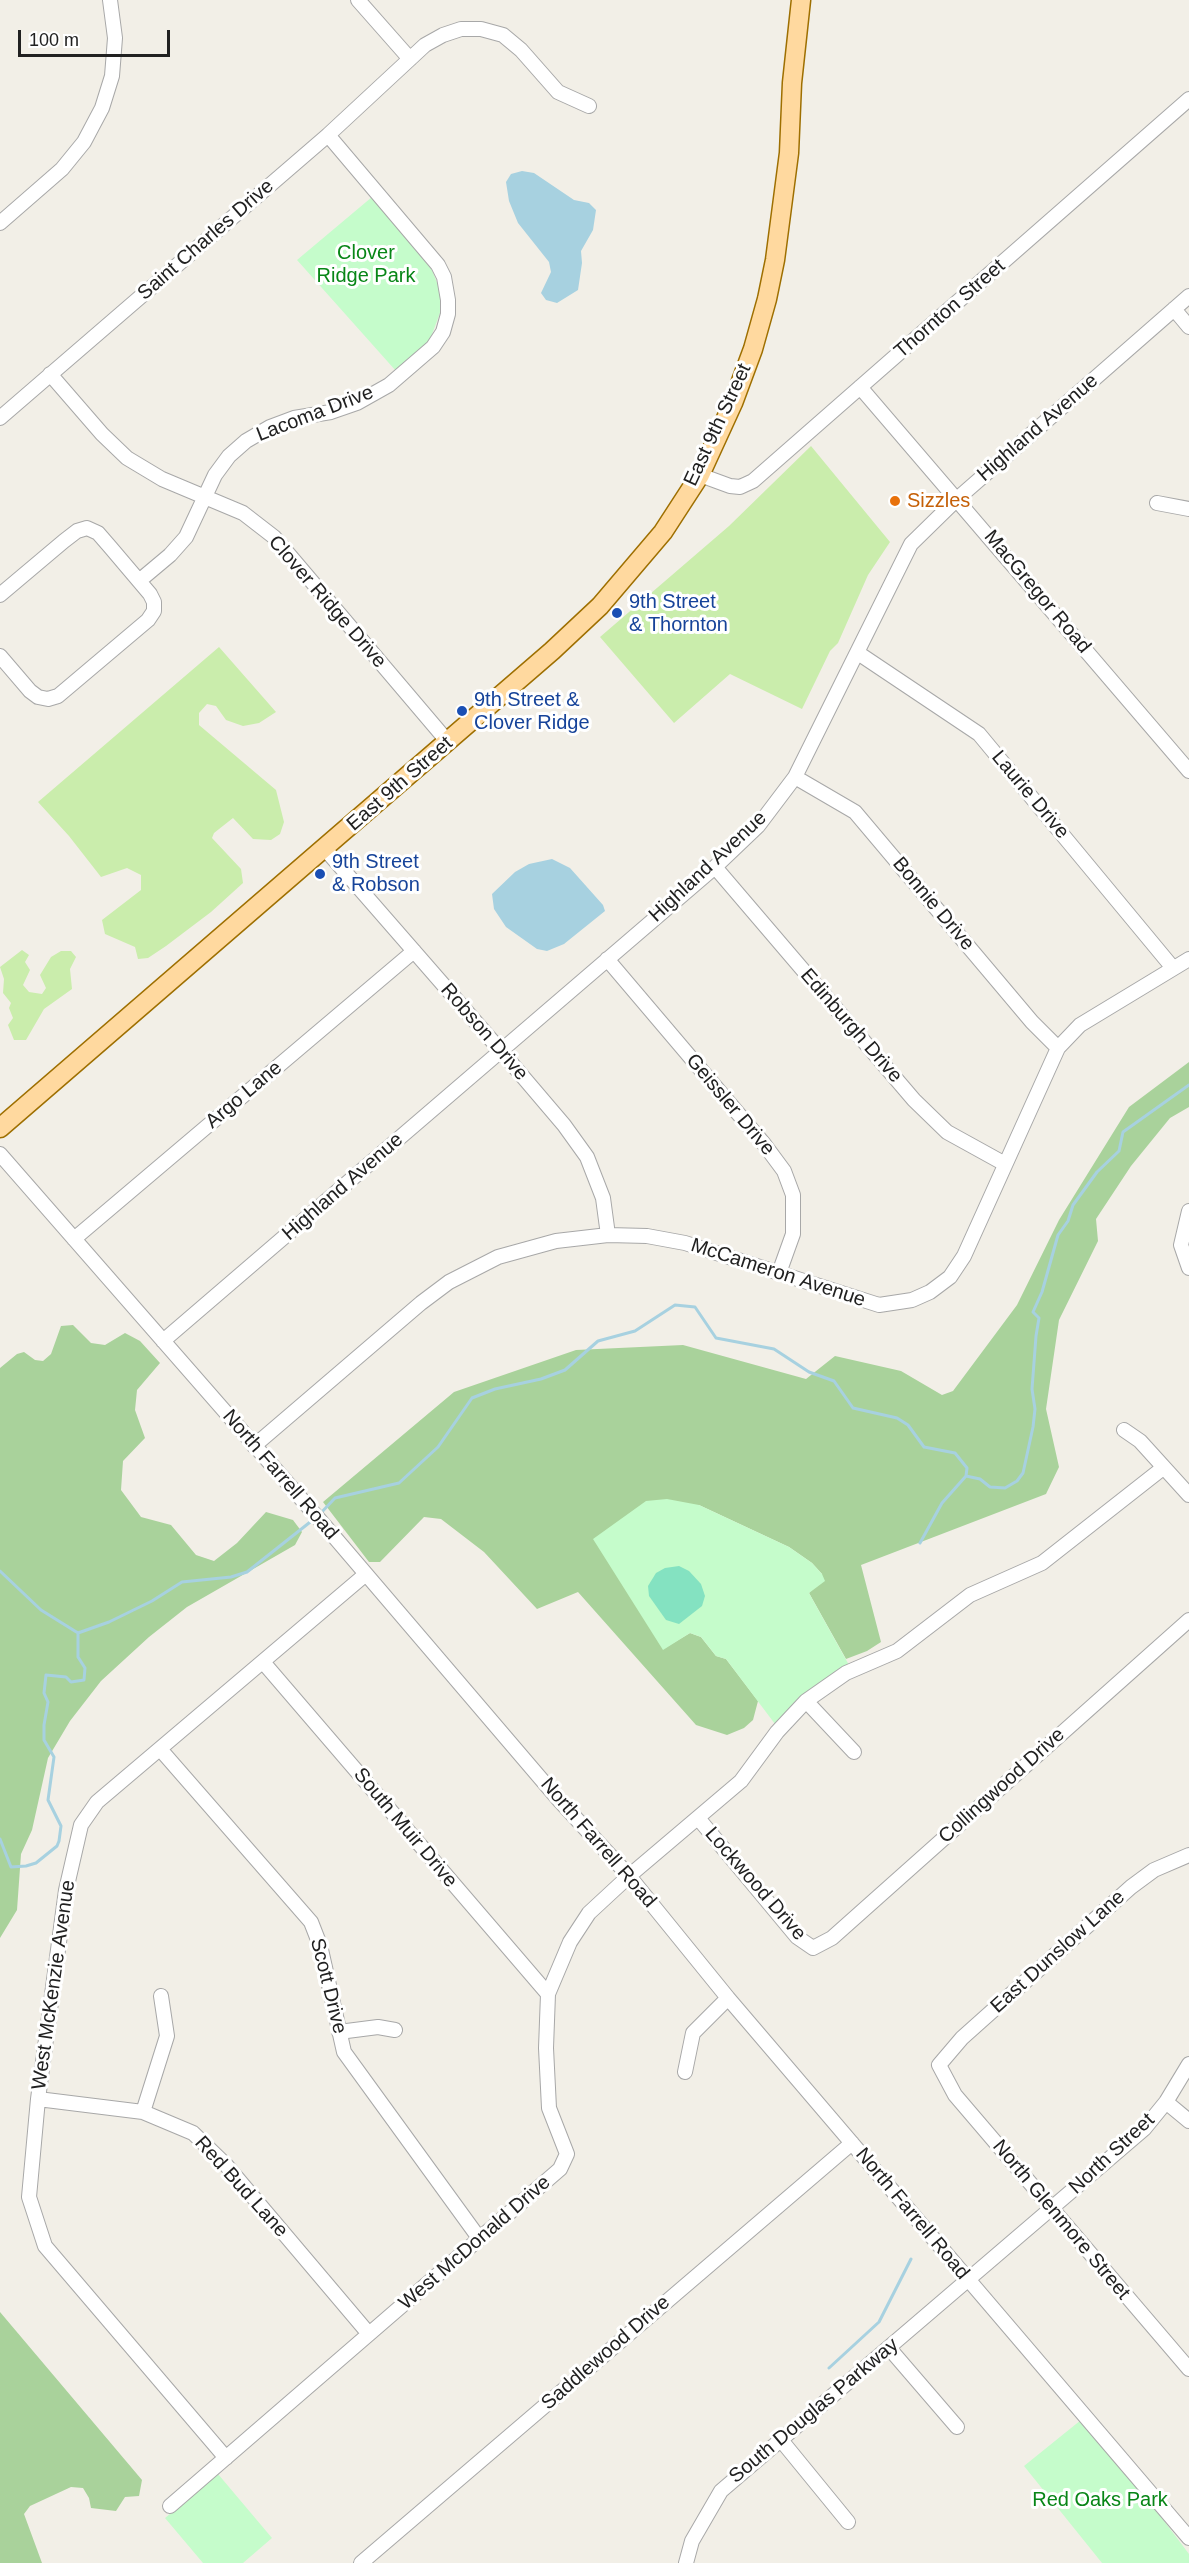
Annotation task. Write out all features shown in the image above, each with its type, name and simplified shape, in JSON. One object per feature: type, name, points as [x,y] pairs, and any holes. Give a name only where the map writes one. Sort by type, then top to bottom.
[{"type":"main road","name":"East 9th Street","points":[[0,1128],[326,849],[600,606],[663,532],[700,475],[734,399],[753,349],[769,291],[789,153],[792,83],[801,0]]},
{"type":"street","points":[[3,214],[62,169],[84,142],[102,108],[112,76],[115,38],[110,0]]},
{"type":"street","points":[[358,0],[410,59]]},
{"type":"street","name":"Saint Charles Drive","points":[[0,418],[328,135],[424,45],[442,35],[460,29],[481,29],[503,35],[521,50],[558,92],[589,106]]},
{"type":"street","name":"Thornton Street","points":[[700,475],[730,486],[746,485],[1188,102]]},
{"type":"street","name":"Lacoma Drive","points":[[139,581],[170,555],[186,537],[215,475],[229,456],[246,441],[270,427],[294,418],[331,412],[357,403],[389,385],[433,346],[443,332],[448,314],[448,300],[444,277],[438,265],[328,135]]},
{"type":"street","name":"Highland Avenue","points":[[163,1341],[715,867],[758,826],[795,777],[911,544],[957,499],[1189,296]]},
{"type":"street","points":[[1174,309],[1189,327]]},
{"type":"street","name":"Clover Ridge Drive","points":[[50,374],[102,434],[127,458],[162,479],[243,513],[274,537],[448,742]]},
{"type":"street","name":"MacGregor Road","points":[[860,387],[1189,771]]},
{"type":"street","points":[[1157,503],[1189,509]]},
{"type":"street","points":[[0,596],[64,540],[77,531],[87,528],[98,533],[154,602],[154,611],[148,620],[58,696],[48,699],[38,697],[0,656]]},
{"type":"street","name":"Laurie Drive","points":[[858,653],[979,734],[1173,968]]},
{"type":"street","name":"Bonnie Drive","points":[[795,777],[855,812],[1032,1022],[1058,1048]]},
{"type":"street","name":"Robson Drive","points":[[326,849],[564,1125],[587,1157],[603,1198],[608,1235]]},
{"type":"street","name":"Edinburgh Drive","points":[[715,867],[914,1100],[947,1132],[1005,1164]]},
{"type":"street","name":"Argo Lane","points":[[74,1239],[414,951]]},
{"type":"street","name":"Geissler Drive","points":[[607,959],[764,1144],[784,1171],[793,1195],[793,1234],[779,1273]]},
{"type":"street","name":"McCameron Avenue","points":[[254,1446],[421,1303],[449,1282],[475,1266],[526,1248],[555,1241],[608,1235],[647,1236],[685,1243],[879,1305],[922,1296],[940,1285],[960,1263],[1058,1048],[1080,1025],[1189,959]]},
{"type":"street","name":"North Farrell Road","points":[[0,1155],[325,1526],[559,1800],[629,1876],[728,1998],[1189,2538]]},
{"type":"street","points":[[1189,1211],[1181,1245],[1189,1268]]},
{"type":"street","points":[[1124,1430],[1140,1441],[1189,1495]]},
{"type":"street","name":"West McDonald Drive","points":[[170,2506],[560,2169],[567,2154],[549,2108],[546,2048],[548,1994],[562,1958],[579,1926],[599,1903],[741,1781],[777,1732],[806,1701],[846,1673],[897,1652],[970,1595],[1042,1563],[1163,1468]]},
{"type":"street","name":"West McKenzie Avenue","points":[[226,2458],[45,2246],[29,2197],[38,2099],[66,1890],[81,1825],[97,1802],[366,1574]]},
{"type":"street","name":"Collingwood Drive","points":[[813,1948],[832,1938],[1189,1620]]},
{"type":"street","name":"South Muir Drive","points":[[263,1662],[548,1994]]},
{"type":"street","points":[[806,1701],[854,1752]]},
{"type":"street","name":"Scott Drive","points":[[160,1749],[311,1922],[320,1945],[345,2052],[479,2238]]},
{"type":"street","name":"Lockwood Drive","points":[[698,1818],[796,1937],[813,1948]]},
{"type":"street","name":"East Dunslow Lane","points":[[939,2065],[962,2038],[1131,1887],[1154,1870],[1189,1855]]},
{"type":"street","points":[[143,2112],[167,2036],[161,1996]]},
{"type":"street","points":[[685,2072],[693,2033],[728,1998]]},
{"type":"street","points":[[339,2032],[378,2027],[395,2030]]},
{"type":"street","name":"North Street","points":[[968,2279],[1144,2129],[1166,2102],[1189,2064]]},
{"type":"street","name":"North Glenmore Street","points":[[939,2065],[955,2095],[1189,2369]]},
{"type":"street","name":"Red Bud Lane","points":[[38,2099],[143,2112],[193,2133],[226,2165],[369,2334]]},
{"type":"street","points":[[1166,2102],[1189,2121]]},
{"type":"street","name":"Saddlewood Drive","points":[[361,2563],[852,2143]]},
{"type":"street","name":"South Douglas Parkway","points":[[686,2563],[692,2541],[721,2491],[968,2279]]},
{"type":"street","points":[[889,2348],[957,2427]]},
{"type":"street","points":[[781,2440],[848,2522]]},
{"type":"green space","name":"Clover Ridge Park","points":[[372,197],[432,270],[440,290],[440,313],[431,337],[422,349],[396,371],[297,260]]},
{"type":"green space","points":[[811,446],[890,542],[868,575],[838,643],[830,651],[802,709],[730,674],[674,723],[600,637],[729,526]]},
{"type":"green space","points":[[219,647],[276,712],[259,723],[243,726],[226,720],[216,706],[207,704],[199,713],[199,725],[276,790],[284,822],[280,834],[271,840],[253,839],[233,818],[214,833],[212,838],[241,869],[243,883],[211,912],[166,946],[148,958],[138,959],[135,947],[105,934],[102,920],[141,890],[141,875],[127,868],[101,877],[69,836],[38,802]]},
{"type":"green space","points":[[22,950],[29,955],[25,962],[30,970],[23,985],[29,992],[42,994],[46,988],[40,975],[51,957],[61,951],[71,951],[76,957],[70,969],[72,989],[44,1009],[26,1040],[14,1040],[8,1025],[13,1018],[9,1008],[11,1003],[3,993],[4,979],[0,967]]},
{"type":"green space","points":[[1189,1062],[1189,1107],[1170,1118],[1131,1166],[1096,1219],[1098,1241],[1059,1320],[1046,1409],[1059,1467],[1046,1494],[861,1565],[881,1642],[867,1651],[846,1659],[809,1593],[822,1574],[812,1563],[789,1547],[699,1505],[663,1649],[690,1633],[701,1637],[716,1656],[726,1659],[758,1701],[753,1720],[744,1728],[727,1735],[696,1725],[578,1592],[537,1609],[484,1552],[441,1519],[424,1517],[380,1562],[369,1562],[323,1502],[454,1392],[576,1350],[683,1345],[806,1379],[835,1356],[901,1371],[942,1395],[953,1391],[1017,1305],[1059,1220],[1129,1107]]},
{"type":"green space","points":[[73,1325],[91,1343],[105,1345],[125,1333],[140,1341],[160,1363],[137,1390],[135,1410],[145,1438],[123,1461],[121,1490],[141,1517],[171,1525],[196,1555],[214,1561],[237,1543],[266,1512],[293,1520],[302,1532],[295,1545],[187,1607],[149,1637],[101,1681],[70,1721],[48,1758],[32,1830],[21,1854],[17,1910],[0,1938],[0,1368],[17,1354],[24,1352],[35,1360],[43,1361],[51,1354],[61,1326]]},
{"type":"green space","points":[[667,1499],[699,1505],[789,1547],[812,1563],[822,1574],[825,1581],[809,1593],[849,1665],[811,1689],[775,1724],[726,1659],[716,1656],[701,1637],[690,1633],[663,1650],[593,1539],[646,1501]]},
{"type":"green space","points":[[679,1566],[689,1571],[701,1584],[705,1596],[702,1606],[679,1624],[666,1620],[649,1596],[648,1586],[656,1573],[665,1568]]},
{"type":"green space","points":[[0,2312],[142,2480],[139,2496],[125,2497],[116,2511],[91,2508],[89,2498],[83,2488],[71,2487],[30,2506],[24,2514],[42,2563],[0,2563]]},
{"type":"green space","name":"Red Oaks Park","points":[[1081,2420],[1134,2481],[1189,2554],[1189,2563],[1102,2563],[1024,2466]]},
{"type":"green space","points":[[218,2474],[272,2538],[243,2563],[203,2563],[165,2518]]},
{"type":"water","points":[[522,171],[534,173],[574,200],[589,203],[596,210],[593,230],[581,251],[582,263],[578,290],[557,303],[546,300],[541,293],[551,272],[549,262],[518,223],[509,201],[506,182],[511,174]]},
{"type":"water","points":[[552,859],[570,868],[603,905],[605,911],[564,944],[547,951],[537,949],[506,927],[494,909],[492,894],[515,872],[529,864]]},
{"type":"waterway","points":[[966,1476],[980,1479],[990,1487],[1005,1488],[1017,1481],[1023,1473],[1035,1409],[1032,1389],[1039,1318],[1033,1312],[1042,1292],[1058,1235],[1068,1221],[1073,1205],[1097,1172],[1119,1151],[1123,1132],[1189,1085]]},
{"type":"waterway","points":[[319,1515],[335,1498],[399,1483],[438,1447],[472,1398],[495,1389],[541,1379],[565,1370],[598,1341],[635,1331],[675,1305],[695,1307],[716,1338],[774,1349],[809,1372],[834,1381],[853,1408],[897,1418],[908,1425],[924,1447],[955,1453],[967,1468],[966,1476]]},
{"type":"waterway","points":[[920,1543],[942,1503],[966,1476]]},
{"type":"waterway","points":[[78,1633],[109,1622],[152,1601],[182,1582],[231,1577],[247,1572],[314,1519]]},
{"type":"waterway","points":[[0,1571],[41,1610],[78,1633]]},
{"type":"waterway","points":[[0,1839],[11,1867],[36,1863],[57,1846],[59,1841],[61,1826],[48,1800],[54,1757],[44,1740],[48,1702],[44,1693],[46,1675],[66,1677],[71,1682],[84,1680],[85,1668],[78,1657],[78,1633]]},
{"type":"waterway","points":[[829,2368],[879,2322],[911,2259]]},
{"type":"place","name":"Sizzles","points":[[895,501]]},
{"type":"place","name":"9th Street & Thornton","points":[[617,613]]},
{"type":"place","name":"9th Street & Clover Ridge","points":[[462,711]]},
{"type":"place","name":"9th Street & Robson","points":[[320,874]]}]
